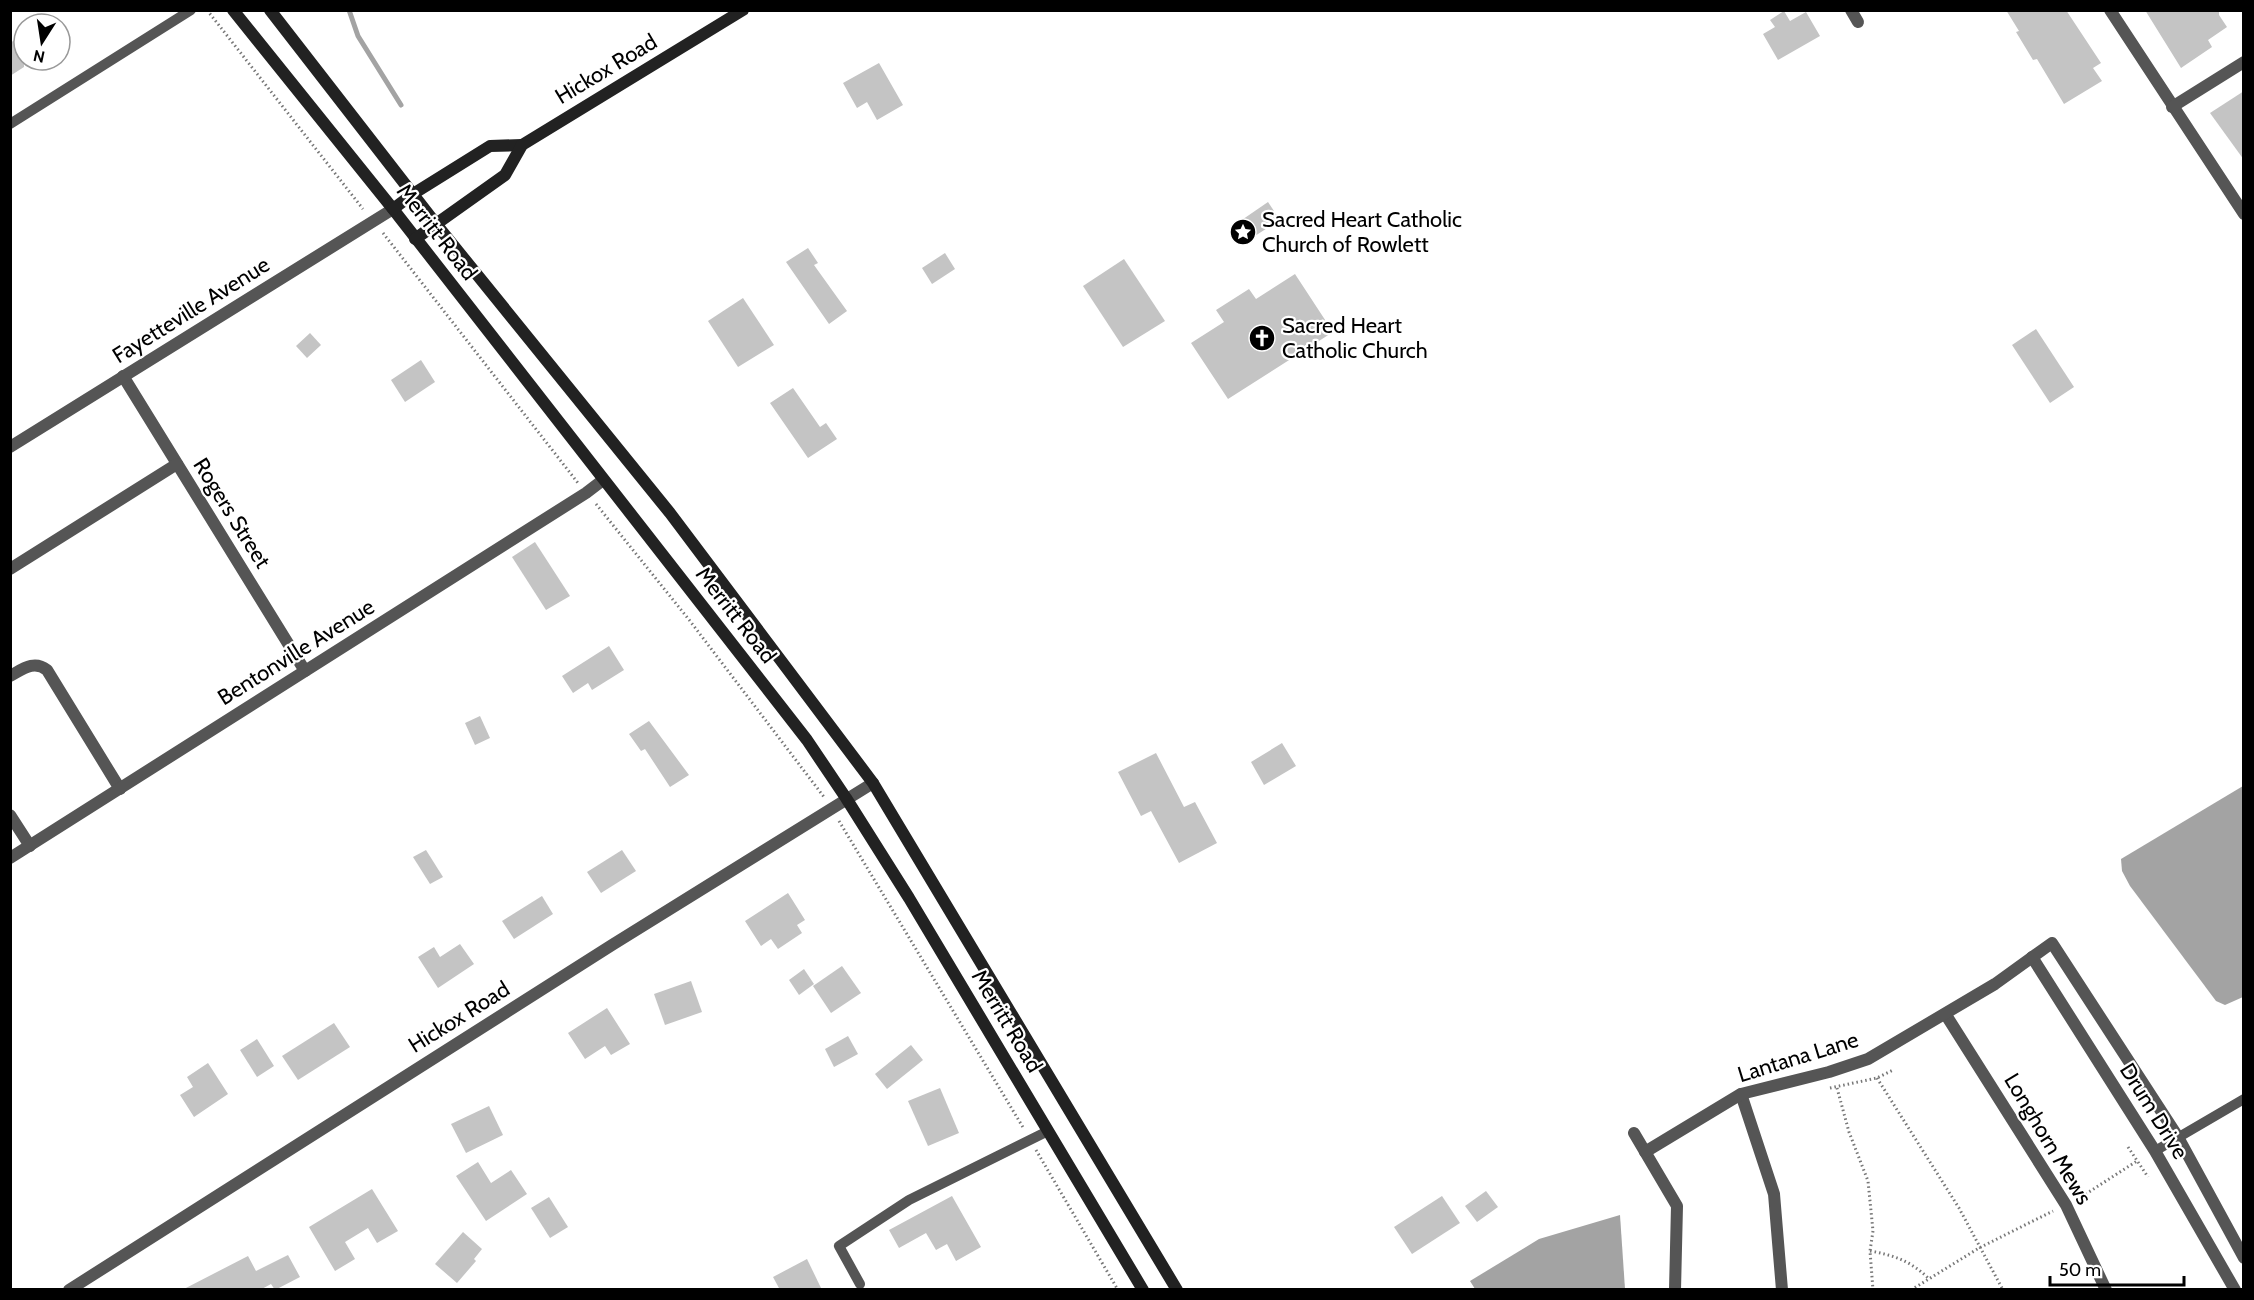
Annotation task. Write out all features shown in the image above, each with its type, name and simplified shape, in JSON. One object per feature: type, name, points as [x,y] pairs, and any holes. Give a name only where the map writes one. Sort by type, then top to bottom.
[{"type":"street","name":"Merritt Road","points":[[233,10],[393,208],[807,740],[909,898],[1143,1290]]},
{"type":"street","name":"Merritt Road","points":[[270,10],[436,224],[670,513],[873,783],[1177,1290]]},
{"type":"street","name":"Hickox Road","points":[[415,239],[505,175],[522,145],[743,10]]},
{"type":"street","points":[[1851,10],[1858,22]]},
{"type":"street","points":[[2110,10],[2244,214]]},
{"type":"street","points":[[2172,106],[2244,62]]},
{"type":"street","name":"Hickox Road","points":[[393,208],[490,146],[522,145]]},
{"type":"street","name":"Fayetteville Avenue","points":[[10,447],[393,208]]},
{"type":"street","name":"Rogers Street","points":[[123,376],[305,671]]},
{"type":"street","points":[[10,569],[177,464]]},
{"type":"street","name":"Bentonville Avenue","points":[[10,858],[586,493],[603,480]]},
{"type":"street","points":[[10,676],[32,665],[47,670],[120,789]]},
{"type":"street","name":"Hickox Road","points":[[69,1290],[831,807],[873,783]]},
{"type":"street","points":[[10,815],[30,846]]},
{"type":"street","name":"Lantana Lane","points":[[1645,1152],[1741,1094],[1829,1072],[1868,1059],[1946,1015],[1995,984],[2052,943]]},
{"type":"street","name":"Drum Drive","points":[[2052,943],[2178,1137],[2244,1258]]},
{"type":"street","name":"Drum Drive","points":[[2032,957],[2156,1151],[2235,1290]]},
{"type":"street","name":"Longhorn Mews","points":[[1946,1015],[2066,1205],[2106,1290]]},
{"type":"street","points":[[1741,1094],[1774,1194],[1782,1290]]},
{"type":"street","points":[[1634,1133],[1677,1206],[1675,1290]]},
{"type":"lane","points":[[10,124],[191,10]]},
{"type":"lane","points":[[2156,1151],[2244,1099]]},
{"type":"lane","points":[[860,1284],[838,1246],[909,1200],[1048,1131]]},
{"type":"path","points":[[207,10],[586,493],[690,621],[831,807],[1118,1290]]},
{"type":"path","points":[[1828,1088],[1877,1078],[1893,1070]]},
{"type":"path","points":[[1877,1078],[1959,1208],[2003,1290]]},
{"type":"path","points":[[1837,1088],[1849,1132],[1869,1181],[1873,1231],[1870,1251],[1873,1290]]},
{"type":"path","points":[[2128,1147],[2148,1177]]},
{"type":"path","points":[[1911,1290],[1979,1248],[2066,1205],[2138,1161]]},
{"type":"path","points":[[1870,1251],[1894,1256],[1917,1268],[1928,1278]]},
{"type":"shaded area","points":[[2243,786],[2243,997],[2225,1005],[2216,1001],[2130,886],[2122,871],[2121,859]]},
{"type":"shaded area","points":[[1620,1215],[1625,1289],[1475,1289],[1470,1281],[1539,1239]]},
{"type":"building","points":[[2006,10],[2066,10],[2101,63],[2093,68],[2102,81],[2064,104],[2037,59],[2033,60]]},
{"type":"building","points":[[2145,10],[2219,10],[2219,15],[2227,27],[2208,40],[2212,47],[2181,68]]},
{"type":"building","points":[[1784,11],[1790,21],[1806,12],[1820,36],[1778,60],[1763,34],[1775,27],[1770,20]]},
{"type":"building","points":[[12,42],[12,72],[16,72],[10,76],[10,43]]},
{"type":"building","points":[[879,63],[903,105],[877,120],[867,102],[857,108],[843,83]]},
{"type":"building","points":[[2244,91],[2244,160],[2210,113]]},
{"type":"building","points":[[1268,202],[1280,220],[1244,243],[1233,226]]},
{"type":"building","points":[[808,248],[818,263],[814,265],[847,311],[829,324],[786,262]]},
{"type":"building","points":[[945,253],[955,269],[932,284],[922,268]]},
{"type":"building","points":[[1124,259],[1165,321],[1123,347],[1083,286]]},
{"type":"building","name":"Sacred Heart Catholic Church","points":[[1295,274],[1333,332],[1228,399],[1191,343],[1224,322],[1216,310],[1249,289],[1256,299]]},
{"type":"building","points":[[743,298],[774,345],[738,367],[708,321]]},
{"type":"building","points":[[2036,329],[2074,387],[2050,403],[2012,345]]},
{"type":"building","points":[[310,333],[321,345],[307,358],[296,346]]},
{"type":"building","points":[[421,360],[435,382],[405,402],[391,380]]},
{"type":"building","points":[[793,388],[820,427],[826,423],[837,439],[808,458],[770,403]]},
{"type":"building","points":[[535,542],[570,596],[546,610],[512,557]]},
{"type":"building","points":[[609,646],[624,670],[592,690],[588,683],[573,693],[562,676]]},
{"type":"building","points":[[480,716],[490,738],[475,745],[465,723]]},
{"type":"building","points":[[649,721],[689,775],[670,787],[645,749],[641,751],[629,734]]},
{"type":"building","points":[[1282,743],[1296,766],[1264,785],[1251,762]]},
{"type":"building","points":[[1156,753],[1184,807],[1195,802],[1217,843],[1179,863],[1151,811],[1141,816],[1118,772]]},
{"type":"building","points":[[426,850],[443,877],[430,884],[413,857]]},
{"type":"building","points":[[622,850],[636,871],[601,893],[587,872]]},
{"type":"building","points":[[788,893],[805,920],[797,925],[802,933],[778,949],[771,939],[761,946],[745,921]]},
{"type":"building","points":[[542,896],[553,914],[514,939],[502,921]]},
{"type":"building","points":[[460,944],[474,964],[438,988],[418,957],[434,947],[440,957]]},
{"type":"building","points":[[842,966],[861,993],[831,1013],[813,986]]},
{"type":"building","points":[[804,969],[814,984],[799,995],[789,980]]},
{"type":"building","points":[[691,981],[702,1012],[665,1025],[654,994]]},
{"type":"building","points":[[607,1008],[630,1044],[611,1055],[605,1046],[585,1059],[568,1033]]},
{"type":"building","points":[[334,1023],[350,1047],[298,1080],[282,1056]]},
{"type":"building","points":[[848,1036],[858,1054],[834,1067],[825,1049]]},
{"type":"building","points":[[257,1039],[274,1066],[257,1077],[240,1050]]},
{"type":"building","points":[[911,1045],[923,1060],[887,1089],[875,1074]]},
{"type":"building","points":[[208,1063],[228,1094],[194,1117],[180,1095],[193,1087],[187,1077]]},
{"type":"building","points":[[940,1088],[959,1133],[928,1146],[908,1101]]},
{"type":"building","points":[[489,1106],[503,1135],[466,1153],[451,1124]]},
{"type":"building","points":[[478,1162],[491,1183],[511,1170],[527,1194],[486,1221],[456,1176]]},
{"type":"building","points":[[372,1189],[398,1231],[377,1243],[368,1228],[345,1242],[355,1259],[335,1271],[309,1227]]},
{"type":"building","points":[[1486,1191],[1498,1207],[1477,1222],[1465,1206]]},
{"type":"building","points":[[952,1196],[981,1247],[956,1261],[947,1244],[936,1250],[926,1233],[899,1248],[889,1230]]},
{"type":"building","points":[[1442,1196],[1460,1223],[1412,1254],[1394,1227]]},
{"type":"building","points":[[549,1197],[568,1227],[550,1238],[531,1208]]},
{"type":"building","points":[[463,1232],[482,1249],[474,1259],[476,1261],[457,1283],[435,1264]]},
{"type":"building","points":[[288,1255],[300,1277],[275,1290],[271,1284],[260,1290],[182,1290],[248,1256],[256,1271]]},
{"type":"building","points":[[807,1259],[822,1290],[780,1290],[773,1277]]},
{"type":"waterway","points":[[349,10],[358,36],[401,105]]},
{"type":"place","name":"Sacred Heart Catholic Church of Rowlett","points":[[1243,232]]},
{"type":"place","name":"Sacred Heart Catholic Church","points":[[1262,338]]}]
